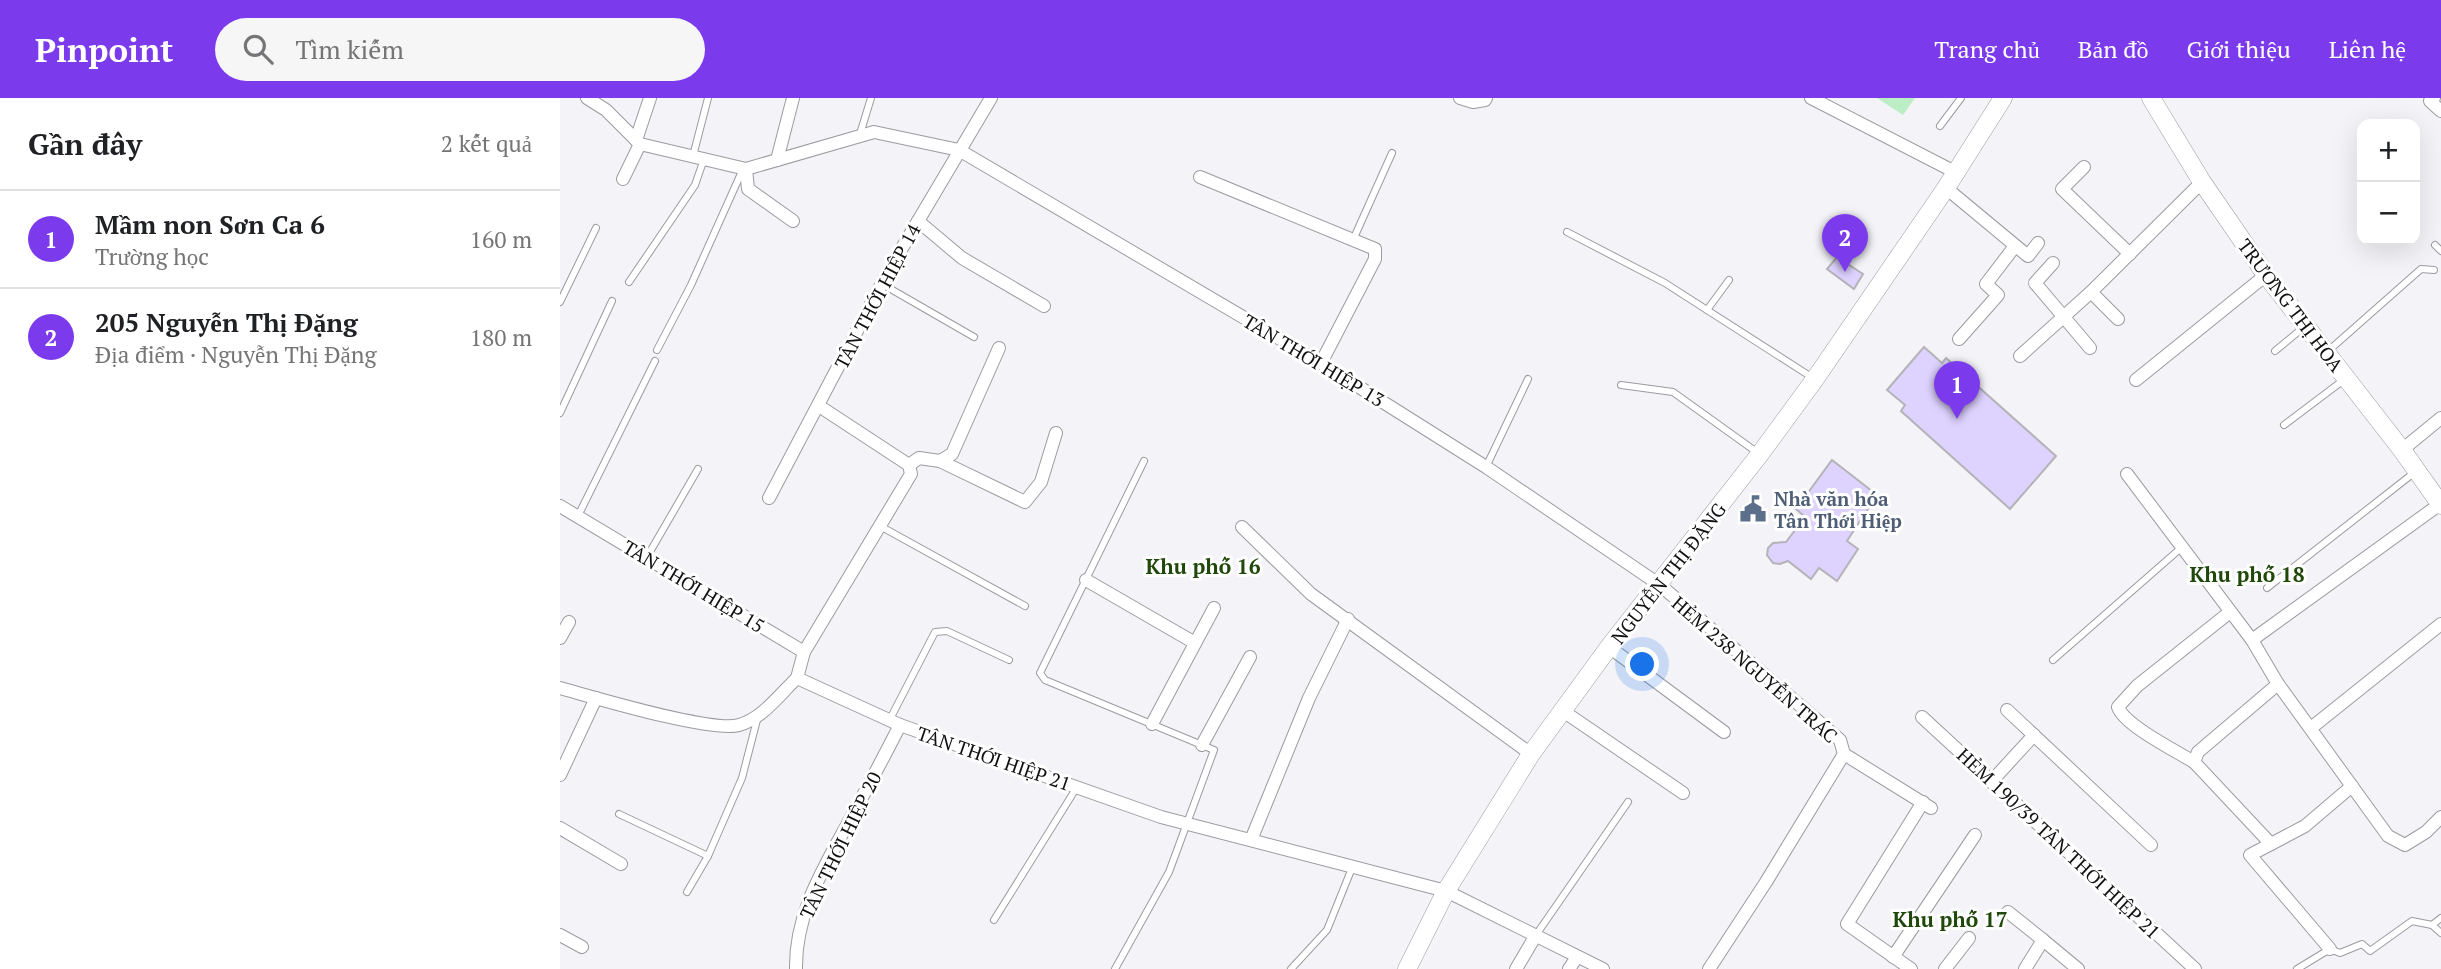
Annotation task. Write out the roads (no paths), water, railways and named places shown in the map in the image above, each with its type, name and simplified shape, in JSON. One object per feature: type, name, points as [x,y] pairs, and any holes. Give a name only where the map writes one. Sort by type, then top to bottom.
[{"type":"street","points":[[587,98],[606,110],[638,142],[744,169],[748,189],[793,221]]},
{"type":"street","points":[[623,179],[638,142],[650,98]]},
{"type":"street","points":[[777,160],[793,98]]},
{"type":"street","name":"TÂN THỚI HIỆP 14","points":[[769,498],[882,284],[991,98]]},
{"type":"street","points":[[1460,98],[1473,102],[1486,98]]},
{"type":"street","points":[[1811,98],[1955,172]]},
{"type":"street","name":"NGUYỄN THỊ ĐẶNG","points":[[1407,969],[1447,891],[1531,754],[1609,647],[1660,585],[1815,379],[1946,188],[2003,98]]},
{"type":"street","name":"TRƯƠNG THỊ HOA","points":[[2151,98],[2202,182],[2266,275],[2402,450],[2441,505]]},
{"type":"street","points":[[2434,98],[2430,101],[2441,111]]},
{"type":"street","name":"TÂN THỚI HIỆP 13","points":[[744,169],[874,132],[959,150],[1321,363],[1486,467],[1660,585]]},
{"type":"street","points":[[2084,167],[2062,189],[2130,254]]},
{"type":"street","points":[[1200,177],[1375,249],[1375,259],[1321,363]]},
{"type":"street","points":[[2020,356],[2091,292],[2202,182]]},
{"type":"street","points":[[1946,188],[2028,256],[2038,243]]},
{"type":"street","points":[[918,221],[962,258],[1044,306]]},
{"type":"street","points":[[1959,340],[1998,295],[1986,284],[2015,246]]},
{"type":"street","points":[[2053,263],[2035,283],[2090,348]]},
{"type":"street","points":[[2136,380],[2266,275]]},
{"type":"street","points":[[2091,292],[2118,319]]},
{"type":"street","points":[[940,461],[952,454],[999,348]]},
{"type":"street","points":[[560,688],[708,725],[738,726],[759,715],[797,678],[804,652],[911,474],[909,465],[820,405]]},
{"type":"street","points":[[2402,450],[2441,418]]},
{"type":"street","points":[[909,465],[919,458],[940,461],[1025,502],[1041,482],[1056,433]]},
{"type":"street","points":[[2127,474],[2252,640],[2278,684],[2388,836],[2405,845],[2426,832],[2441,817]]},
{"type":"street","points":[[2252,640],[2441,505]]},
{"type":"street","name":"TÂN THỚI HIỆP 15","points":[[560,506],[804,652]]},
{"type":"street","points":[[1242,527],[1311,594],[1348,618],[1531,754]]},
{"type":"street","points":[[1086,580],[1195,643]]},
{"type":"street","name":"HẺM 238 NGUYỄN TRÁC","points":[[1660,585],[1840,740],[1844,754],[1709,969]]},
{"type":"street","points":[[1152,724],[1213,608]]},
{"type":"street","points":[[2230,612],[2137,687],[2118,706],[2122,714],[2135,725],[2194,762],[2271,844]]},
{"type":"street","points":[[1251,840],[1309,698],[1348,618]]},
{"type":"street","points":[[560,638],[569,622]]},
{"type":"street","points":[[2311,728],[2441,624]]},
{"type":"street","points":[[1609,647],[1724,732]]},
{"type":"street","points":[[1202,745],[1250,657]]},
{"type":"street","name":"TÂN THỚI HIỆP 21","points":[[797,678],[895,722],[1161,817],[1447,891],[1603,969]]},
{"type":"street","points":[[2194,762],[2198,752],[2278,684]]},
{"type":"street","points":[[560,775],[596,698]]},
{"type":"street","points":[[2007,710],[2151,845]]},
{"type":"street","points":[[1563,711],[1683,793]]},
{"type":"street","name":"HẺM 190/39 TÂN THỚI HIỆP 21","points":[[1922,717],[2195,969]]},
{"type":"street","name":"TÂN THỚI HIỆP 20","points":[[796,969],[796,938],[806,907],[895,722]]},
{"type":"street","points":[[1991,782],[2034,735]]},
{"type":"street","points":[[1844,754],[1927,805],[1847,924],[1911,969]]},
{"type":"street","points":[[2330,949],[2250,855],[2305,826],[2352,786]]},
{"type":"street","points":[[560,828],[621,864]]},
{"type":"street","points":[[1893,957],[1975,835]]},
{"type":"street","points":[[2008,912],[2078,969]]},
{"type":"street","points":[[560,935],[582,947]]},
{"type":"street","points":[[1516,969],[1536,935]]},
{"type":"street","points":[[1945,969],[1969,938]]},
{"type":"street","points":[[2025,969],[2043,940]]},
{"type":"street","points":[[1569,969],[1577,957]]},
{"type":"lane","points":[[629,282],[695,186],[708,98]]},
{"type":"lane","points":[[860,136],[871,98]]},
{"type":"lane","points":[[1940,126],[1961,98]]},
{"type":"lane","points":[[1353,240],[1392,153]]},
{"type":"lane","points":[[657,350],[691,285],[744,169]]},
{"type":"lane","points":[[560,302],[596,228]]},
{"type":"lane","points":[[1567,232],[1665,283],[1815,379]]},
{"type":"lane","points":[[2435,245],[2441,251]]},
{"type":"lane","points":[[2326,353],[2420,269],[2434,270]]},
{"type":"lane","points":[[1707,310],[1729,280]]},
{"type":"lane","points":[[882,284],[974,337]]},
{"type":"lane","points":[[560,413],[612,301]]},
{"type":"lane","points":[[2275,351],[2305,326]]},
{"type":"lane","points":[[578,516],[655,361]]},
{"type":"lane","points":[[2284,425],[2346,378]]},
{"type":"lane","points":[[1486,467],[1528,379]]},
{"type":"lane","points":[[1621,385],[1673,392],[1760,454]]},
{"type":"lane","points":[[1115,969],[1169,872],[1214,750],[1041,677],[1041,668],[1144,461]]},
{"type":"lane","points":[[647,557],[698,469]]},
{"type":"lane","points":[[2267,588],[2416,471]]},
{"type":"lane","points":[[880,526],[1025,606]]},
{"type":"lane","points":[[2053,660],[2181,548]]},
{"type":"lane","points":[[895,722],[935,632],[947,631],[1009,660]]},
{"type":"lane","points":[[687,892],[708,856],[743,778],[759,715]]},
{"type":"lane","points":[[994,920],[1077,787]]},
{"type":"lane","points":[[1536,935],[1628,802]]},
{"type":"lane","points":[[619,814],[708,856]]},
{"type":"lane","points":[[1291,969],[1327,930],[1353,866]]},
{"type":"lane","points":[[2432,925],[2441,918]]},
{"type":"lane","points":[[2297,969],[2330,949],[2340,953],[2362,944],[2370,951],[2412,921],[2432,925],[2441,933]]},
{"type":"place","name":"205 Nguyễn Thị Đặng","points":[[1845,272]]},
{"type":"place","name":"Mầm non Sơn Ca 6","points":[[1957,419]]},
{"type":"place","name":"Nhà văn hóa Tân Thới Hiệp","points":[[1753,509]]},
{"type":"district","name":"Khu phố 16","points":[[1203,566]]},
{"type":"district","name":"Khu phố 18","points":[[2247,574]]},
{"type":"district","name":"Khu phố 17","points":[[1950,919]]}]
